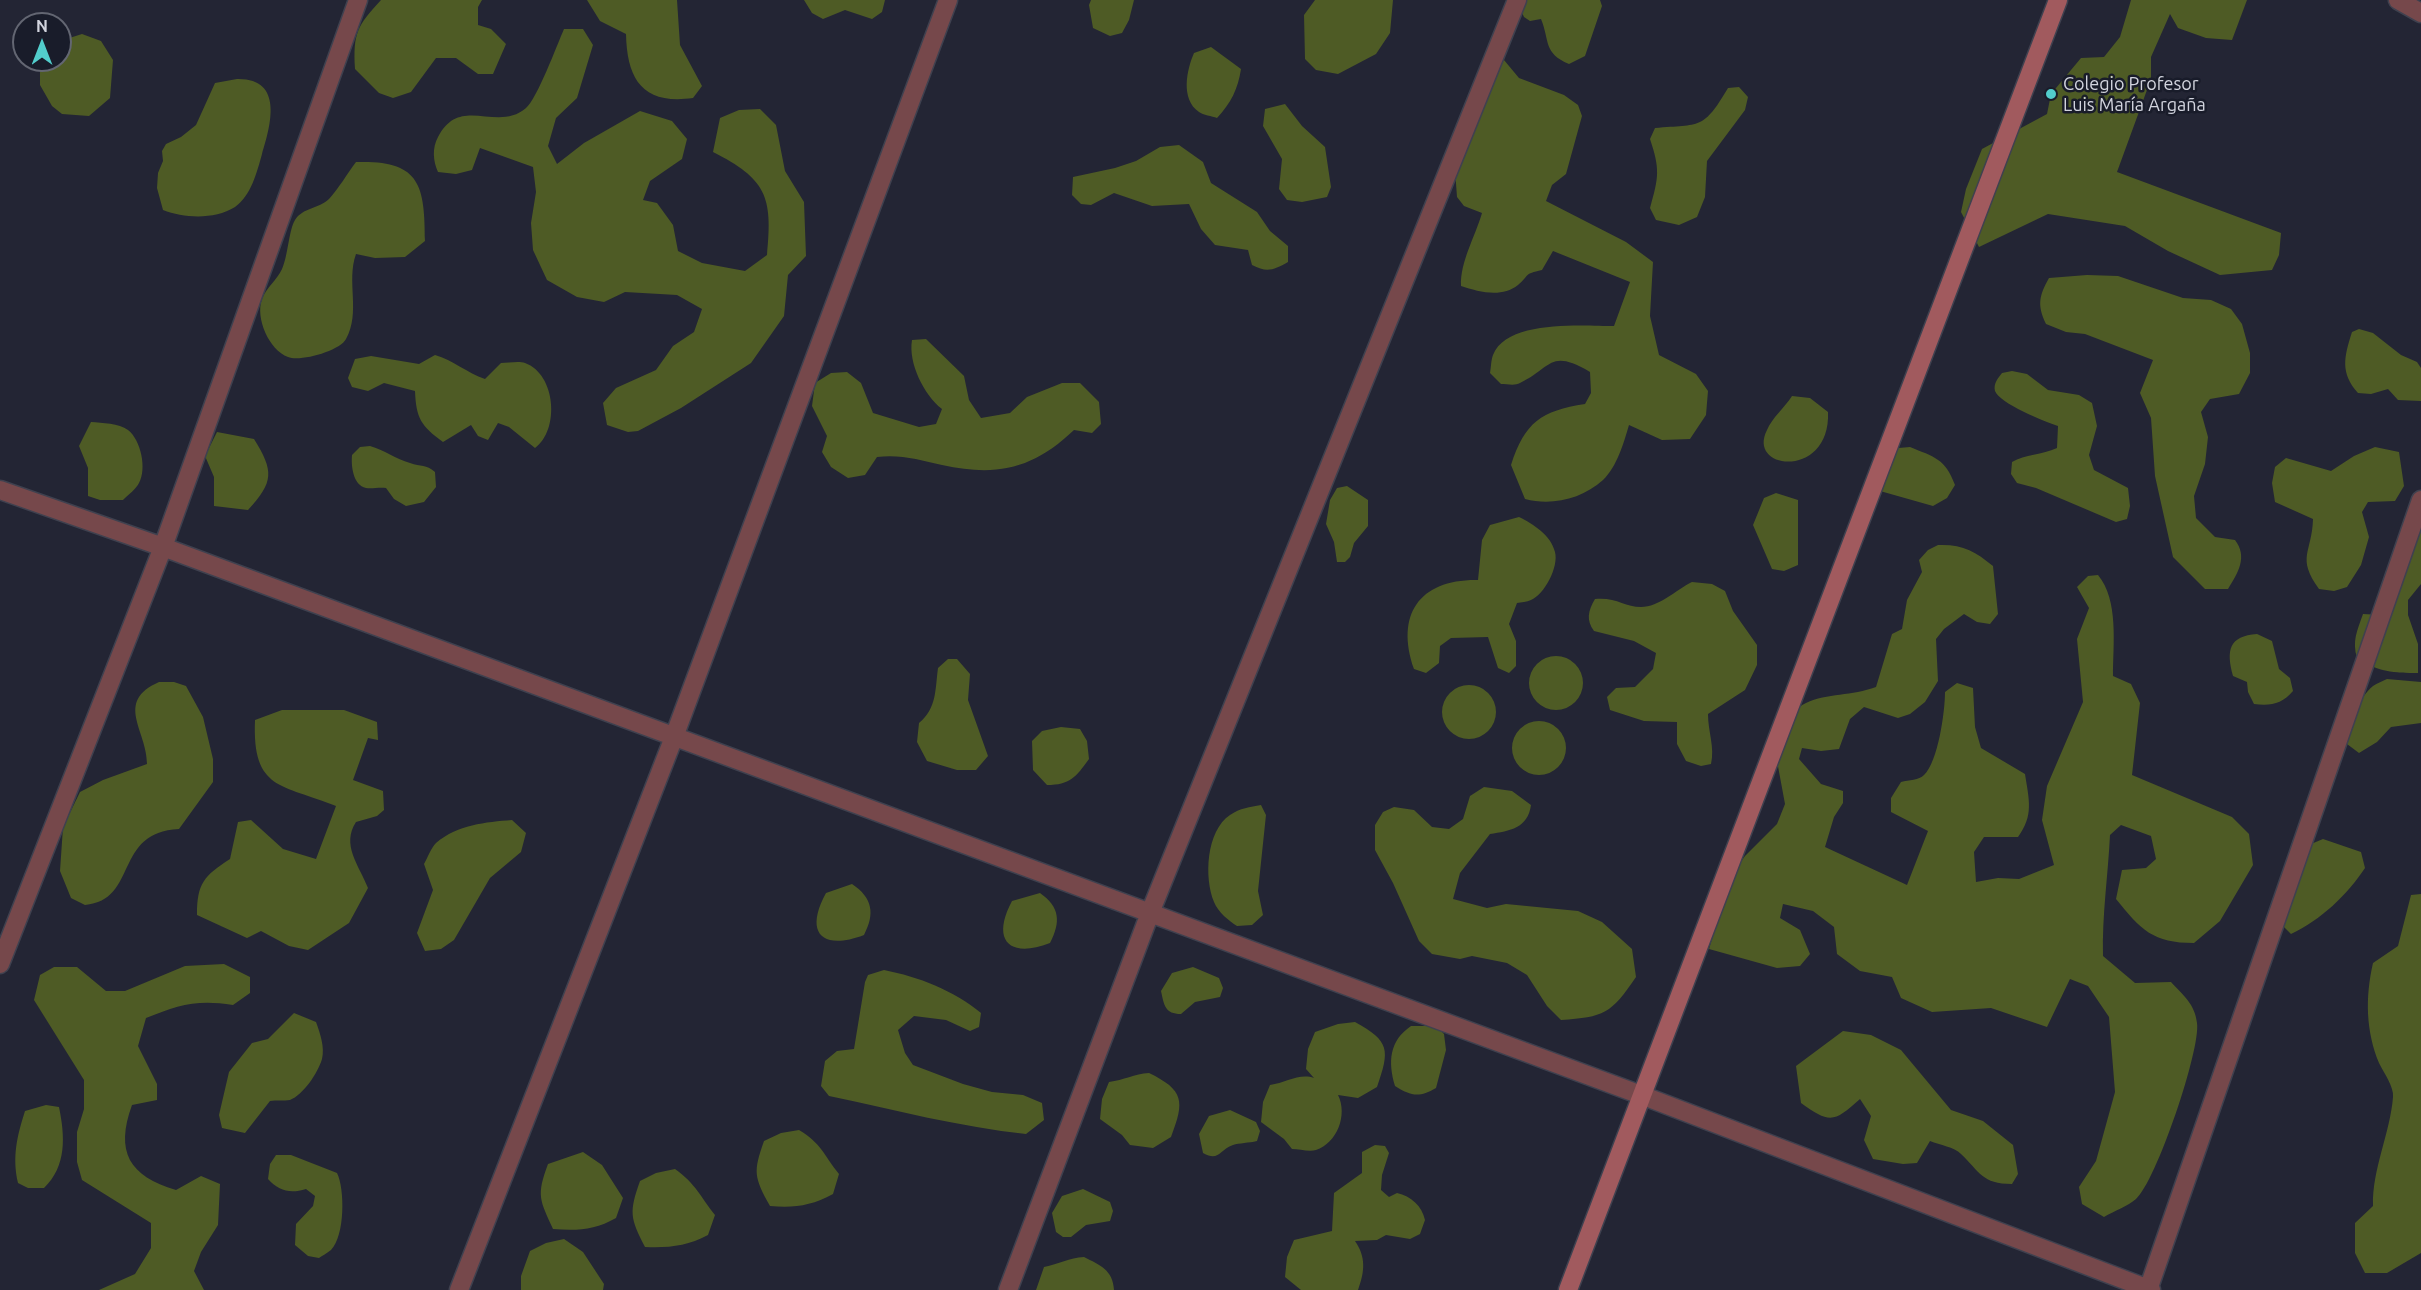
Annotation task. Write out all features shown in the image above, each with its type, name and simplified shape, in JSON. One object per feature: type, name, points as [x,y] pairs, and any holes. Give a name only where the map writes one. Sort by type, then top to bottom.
[{"type":"street","points":[[0,964],[163,547],[358,0]]},
{"type":"street","points":[[459,1290],[674,737],[948,0]]},
{"type":"street","points":[[1008,1290],[1150,914],[1517,0]]},
{"type":"street","points":[[1568,1290],[2058,0]]},
{"type":"street","points":[[2398,0],[2421,13]]},
{"type":"street","points":[[0,490],[163,547],[1641,1095],[2149,1290],[2421,500]]},
{"type":"green space","points":[[381,0],[482,0],[478,7],[478,25],[491,29],[506,44],[493,74],[478,74],[456,58],[436,58],[411,92],[393,98],[379,93],[355,69],[355,47],[358,31]]},
{"type":"green space","points":[[587,0],[677,0],[680,45],[702,86],[693,98],[662,97],[650,93],[641,86],[630,64],[626,34],[600,21]]},
{"type":"green space","points":[[804,0],[885,0],[882,12],[872,19],[845,10],[823,19],[812,13]]},
{"type":"green space","points":[[1091,0],[1134,0],[1129,20],[1122,33],[1110,36],[1093,28],[1089,5]]},
{"type":"green space","points":[[1315,0],[1393,0],[1390,33],[1376,54],[1338,74],[1316,70],[1305,59],[1304,15]]},
{"type":"green space","points":[[1516,0],[1600,0],[1602,6],[1585,56],[1569,64],[1561,60],[1551,51],[1541,19],[1530,21],[1524,17]]},
{"type":"green space","points":[[2131,0],[2247,0],[2232,40],[2206,38],[2178,28],[2170,14],[2151,57],[2151,79],[2117,172],[2281,233],[2279,255],[2272,270],[2220,275],[2168,251],[2125,226],[2048,214],[1979,247],[1961,212],[1966,189],[1982,149],[2047,114],[2051,94],[2081,58],[2104,57],[2120,37]]},
{"type":"green space","points":[[564,29],[583,29],[593,45],[577,98],[556,118],[548,146],[557,164],[584,143],[640,111],[672,121],[687,139],[682,159],[650,181],[643,200],[657,203],[673,225],[678,251],[702,263],[745,271],[767,255],[769,218],[767,204],[755,181],[745,171],[713,152],[720,118],[739,110],[760,109],[776,125],[785,171],[804,202],[806,256],[788,275],[784,316],[751,363],[681,408],[638,431],[628,432],[607,425],[603,403],[616,388],[656,370],[673,346],[694,332],[702,309],[677,295],[625,292],[604,302],[577,297],[547,280],[533,250],[531,223],[536,192],[533,167],[480,148],[472,170],[456,174],[438,172],[434,159],[438,137],[447,124],[457,118],[515,115],[531,103]]},
{"type":"green space","points":[[82,34],[101,41],[113,60],[110,98],[89,116],[62,114],[52,106],[40,85],[40,72],[72,72],[72,37]]},
{"type":"green space","points":[[1211,47],[1241,69],[1233,95],[1217,118],[1199,112],[1189,100],[1187,92],[1187,75],[1194,53]]},
{"type":"green space","points":[[1504,60],[1519,78],[1564,95],[1578,105],[1582,116],[1566,174],[1552,185],[1546,201],[1626,242],[1653,262],[1650,316],[1659,355],[1696,374],[1708,391],[1706,415],[1690,439],[1662,440],[1629,425],[1616,461],[1608,475],[1586,492],[1556,501],[1525,499],[1511,465],[1522,438],[1537,421],[1557,410],[1585,404],[1591,393],[1590,372],[1566,361],[1558,361],[1518,384],[1501,384],[1490,373],[1493,355],[1501,343],[1514,335],[1530,330],[1566,326],[1614,326],[1630,282],[1553,251],[1542,270],[1529,274],[1512,289],[1490,293],[1461,286],[1465,259],[1482,213],[1464,206],[1457,197],[1454,157],[1489,62]]},
{"type":"green space","points":[[237,79],[252,81],[262,86],[268,95],[270,105],[268,130],[249,190],[235,207],[218,214],[189,216],[163,210],[157,188],[158,173],[163,161],[162,151],[166,144],[181,137],[196,125],[215,83]]},
{"type":"green space","points":[[1739,87],[1748,97],[1745,110],[1707,161],[1705,197],[1697,217],[1679,225],[1656,220],[1650,208],[1657,173],[1650,139],[1655,128],[1692,125],[1699,122],[1713,111],[1728,88]]},
{"type":"green space","points":[[1285,104],[1302,126],[1325,147],[1331,187],[1327,197],[1302,202],[1287,200],[1279,189],[1282,159],[1263,126],[1265,109]]},
{"type":"green space","points":[[1179,145],[1203,162],[1211,183],[1257,212],[1270,231],[1288,246],[1288,262],[1266,270],[1252,265],[1248,250],[1215,245],[1201,229],[1189,204],[1152,206],[1114,193],[1091,205],[1081,204],[1072,195],[1073,177],[1136,161],[1160,147]]},
{"type":"green space","points":[[356,162],[393,165],[406,171],[414,179],[420,190],[423,204],[425,241],[405,257],[375,258],[356,254],[352,275],[352,318],[346,339],[336,348],[319,354],[301,358],[288,357],[275,348],[265,332],[260,315],[262,299],[282,269],[295,220],[302,213],[329,199]]},
{"type":"green space","points":[[2087,275],[2118,276],[2183,298],[2211,300],[2231,309],[2242,324],[2250,353],[2250,373],[2239,394],[2210,399],[2201,412],[2208,437],[2205,464],[2194,496],[2196,518],[2215,537],[2235,540],[2239,546],[2240,565],[2228,589],[2205,589],[2173,557],[2155,476],[2151,418],[2140,393],[2153,360],[2085,334],[2066,332],[2046,324],[2040,301],[2049,278]]},
{"type":"green space","points":[[2359,329],[2373,333],[2401,355],[2417,362],[2421,368],[2421,401],[2398,400],[2388,389],[2371,394],[2358,393],[2348,379],[2345,364],[2352,332]]},
{"type":"green space","points":[[926,339],[964,376],[969,400],[981,418],[1010,413],[1027,397],[1062,383],[1080,383],[1099,402],[1101,424],[1092,433],[1074,430],[1044,454],[1013,467],[962,469],[910,458],[877,457],[865,475],[848,478],[831,467],[822,452],[827,436],[812,406],[815,383],[831,373],[847,372],[861,383],[873,413],[919,427],[936,424],[942,409],[929,396],[912,359],[912,340]]},
{"type":"green space","points":[[435,355],[485,379],[501,363],[523,362],[535,369],[543,378],[551,403],[551,416],[543,440],[535,448],[509,427],[498,423],[488,440],[478,436],[471,425],[443,442],[421,421],[415,391],[384,383],[368,391],[352,387],[348,378],[355,359],[371,356],[419,364]]},
{"type":"green space","points":[[2012,371],[2027,374],[2048,390],[2079,395],[2092,403],[2097,426],[2089,455],[2094,470],[2128,488],[2130,506],[2127,519],[2116,522],[2036,488],[2017,483],[2011,474],[2012,462],[2022,457],[2057,448],[2058,426],[2023,412],[1998,396],[1995,391],[1996,381],[2002,373]]},
{"type":"green space","points":[[1792,396],[1810,398],[1828,412],[1825,434],[1817,449],[1804,458],[1791,462],[1778,460],[1768,454],[1764,444],[1769,426]]},
{"type":"green space","points":[[91,422],[120,426],[128,430],[139,447],[142,463],[141,477],[136,487],[123,500],[100,500],[88,496],[88,468],[79,446]]},
{"type":"green space","points":[[217,432],[254,439],[265,460],[268,468],[267,484],[248,510],[214,506],[214,477],[205,456]]},
{"type":"green space","points":[[370,446],[435,472],[436,487],[424,502],[406,506],[394,499],[386,488],[366,488],[358,483],[353,469],[352,455],[360,447]]},
{"type":"green space","points":[[1910,447],[1932,456],[1943,464],[1955,485],[1947,498],[1933,506],[1880,491],[1867,479],[1875,455],[1887,449]]},
{"type":"green space","points":[[2375,447],[2399,452],[2404,486],[2395,501],[2368,502],[2362,512],[2369,537],[2361,565],[2347,587],[2334,591],[2319,589],[2308,569],[2307,562],[2313,519],[2275,502],[2272,483],[2275,467],[2286,458],[2331,471],[2354,456]]},
{"type":"green space","points":[[1347,486],[1368,500],[1368,526],[1354,543],[1350,557],[1345,562],[1337,562],[1334,542],[1326,524],[1330,500],[1337,488]]},
{"type":"green space","points":[[1776,493],[1798,500],[1798,565],[1784,571],[1772,569],[1753,525],[1764,498]]},
{"type":"green space","points":[[1519,517],[1546,535],[1553,546],[1556,558],[1553,572],[1545,587],[1531,600],[1517,603],[1509,624],[1516,641],[1516,666],[1509,673],[1498,668],[1488,637],[1451,638],[1440,646],[1439,663],[1426,673],[1414,669],[1408,632],[1411,616],[1417,604],[1427,593],[1441,586],[1458,581],[1478,580],[1482,540],[1490,525]]},
{"type":"green space","points":[[2421,529],[2421,584],[2408,600],[2408,615],[2418,644],[2418,673],[2379,669],[2357,658],[2355,641],[2357,631],[2363,614],[2382,615]]},
{"type":"green space","points":[[1938,545],[1968,550],[1993,566],[1998,614],[1990,624],[1977,622],[1964,614],[1944,629],[1936,639],[1938,681],[1925,702],[1910,714],[1898,718],[1864,707],[1850,719],[1839,749],[1821,751],[1802,748],[1799,759],[1821,784],[1843,791],[1843,803],[1834,817],[1825,847],[1907,885],[1928,831],[1891,812],[1891,798],[1901,782],[1919,778],[1929,769],[1940,736],[1945,692],[1957,683],[1973,688],[1975,727],[1981,748],[2025,774],[2029,800],[2026,822],[2018,837],[1984,837],[1974,852],[1976,882],[1998,878],[2019,879],[2054,865],[2042,820],[2047,786],[2083,702],[2077,639],[2089,608],[2077,587],[2088,576],[2098,575],[2105,585],[2112,610],[2113,676],[2131,684],[2140,703],[2132,775],[2232,817],[2249,834],[2253,865],[2220,921],[2194,943],[2168,940],[2149,933],[2116,899],[2122,870],[2146,868],[2156,859],[2151,836],[2121,825],[2110,835],[2103,956],[2135,983],[2171,982],[2191,1005],[2197,1023],[2192,1059],[2185,1086],[2155,1168],[2145,1188],[2136,1199],[2104,1217],[2082,1204],[2079,1187],[2096,1161],[2115,1092],[2109,1017],[2088,986],[2070,979],[2047,1027],[1991,1008],[1932,1012],[1901,998],[1892,977],[1860,971],[1837,954],[1834,927],[1813,911],[1783,904],[1780,918],[1800,930],[1810,954],[1800,966],[1777,968],[1709,949],[1730,877],[1745,856],[1777,824],[1785,804],[1777,761],[1781,726],[1806,703],[1876,687],[1892,634],[1902,629],[1907,600],[1922,572],[1919,560],[1928,550]]},
{"type":"green space","points":[[1692,582],[1712,584],[1725,591],[1733,611],[1757,645],[1757,665],[1745,690],[1708,714],[1712,758],[1711,764],[1701,766],[1686,761],[1677,744],[1677,722],[1644,721],[1610,710],[1607,697],[1616,688],[1635,687],[1653,669],[1656,653],[1634,641],[1594,631],[1589,619],[1589,611],[1595,599],[1609,599],[1635,607],[1648,606],[1661,601]]},
{"type":"green space","points":[[2257,634],[2272,641],[2279,669],[2290,678],[2293,691],[2285,699],[2266,705],[2254,704],[2248,692],[2247,682],[2233,676],[2230,659],[2230,652],[2235,641]]},
{"type":"green space","points":[[1556,656],[1566,658],[1575,664],[1581,673],[1583,683],[1581,693],[1575,702],[1566,708],[1556,710],[1546,708],[1537,702],[1531,693],[1529,683],[1531,673],[1537,664],[1546,658]]},
{"type":"green space","points":[[948,659],[957,659],[970,674],[968,700],[988,756],[976,770],[957,770],[927,761],[917,742],[919,723],[929,711],[934,698],[938,668]]},
{"type":"green space","points":[[2387,679],[2421,682],[2421,723],[2391,727],[2377,742],[2359,753],[2347,744],[2352,721],[2368,691]]},
{"type":"green space","points":[[159,682],[174,682],[186,686],[203,717],[213,759],[213,782],[179,829],[158,833],[144,841],[134,853],[113,891],[102,900],[85,905],[71,898],[60,871],[63,827],[80,792],[103,780],[147,764],[135,708],[138,698]]},
{"type":"green space","points":[[1464,685],[1474,685],[1484,689],[1492,697],[1496,712],[1492,727],[1484,735],[1474,739],[1464,739],[1454,735],[1446,727],[1442,717],[1442,707],[1446,697],[1454,689]]},
{"type":"green space","points":[[282,710],[344,710],[377,722],[378,740],[368,738],[353,780],[383,791],[384,810],[377,816],[356,822],[350,839],[353,855],[368,888],[349,923],[308,950],[289,946],[261,931],[247,938],[197,915],[198,895],[204,881],[214,870],[230,859],[238,822],[251,820],[283,849],[316,859],[336,806],[286,788],[274,781],[265,773],[255,743],[255,720]]},
{"type":"green space","points":[[1534,721],[1544,721],[1554,725],[1562,733],[1566,748],[1562,763],[1554,771],[1544,775],[1534,775],[1524,771],[1516,763],[1512,753],[1512,743],[1516,733],[1524,725]]},
{"type":"green space","points":[[1061,727],[1080,729],[1087,741],[1089,759],[1072,779],[1055,785],[1047,785],[1033,770],[1032,741],[1042,731]]},
{"type":"green space","points":[[1484,787],[1512,791],[1531,805],[1529,813],[1517,827],[1490,834],[1460,873],[1453,899],[1487,908],[1506,904],[1578,911],[1602,922],[1632,949],[1636,977],[1620,999],[1605,1011],[1597,1015],[1561,1020],[1547,1006],[1527,975],[1507,963],[1472,956],[1460,959],[1432,954],[1419,941],[1393,883],[1375,850],[1375,825],[1383,812],[1394,807],[1414,810],[1432,827],[1449,829],[1463,819],[1470,796]]},
{"type":"green space","points":[[1261,805],[1266,815],[1258,891],[1263,915],[1252,925],[1237,926],[1221,913],[1214,902],[1209,881],[1209,856],[1216,832],[1222,822],[1238,811]]},
{"type":"green space","points":[[512,820],[526,833],[521,852],[490,878],[454,940],[441,949],[425,951],[417,933],[433,890],[424,864],[433,847],[444,837],[462,828]]},
{"type":"green space","points":[[2323,839],[2361,852],[2365,868],[2333,906],[2313,922],[2291,934],[2280,923],[2299,849]]},
{"type":"green space","points":[[852,884],[868,901],[871,913],[868,927],[864,935],[837,941],[828,939],[821,935],[817,928],[820,907],[826,893]]},
{"type":"green space","points":[[1040,893],[1052,904],[1057,915],[1054,935],[1050,943],[1024,949],[1014,947],[1004,936],[1003,926],[1012,901]]},
{"type":"green space","points":[[2421,894],[2421,1253],[2387,1273],[2365,1273],[2355,1253],[2355,1223],[2373,1206],[2375,1179],[2393,1097],[2390,1084],[2379,1063],[2371,1039],[2368,1014],[2370,976],[2373,963],[2398,946],[2411,895]]},
{"type":"green space","points":[[224,964],[250,977],[250,993],[233,1005],[188,1004],[146,1018],[138,1046],[157,1084],[157,1100],[132,1105],[125,1136],[130,1160],[147,1177],[160,1184],[176,1190],[201,1176],[220,1184],[218,1225],[201,1252],[194,1271],[204,1290],[99,1290],[135,1274],[151,1248],[151,1223],[82,1180],[77,1162],[77,1132],[84,1109],[84,1080],[34,1000],[40,975],[54,967],[77,967],[106,991],[125,991],[185,966]]},
{"type":"green space","points":[[1193,967],[1219,978],[1223,988],[1220,997],[1195,1002],[1181,1014],[1176,1014],[1168,1010],[1164,1004],[1161,991],[1172,973]]},
{"type":"green space","points":[[884,970],[935,985],[981,1013],[979,1027],[970,1031],[946,1020],[914,1016],[898,1030],[905,1053],[913,1065],[963,1084],[992,1092],[1023,1095],[1042,1103],[1044,1120],[1026,1134],[952,1123],[829,1096],[821,1086],[825,1061],[837,1051],[854,1049],[865,982],[868,975]]},
{"type":"green space","points":[[294,1013],[316,1022],[319,1031],[323,1054],[314,1077],[305,1089],[290,1100],[270,1101],[245,1133],[222,1128],[219,1115],[229,1072],[252,1043],[268,1039]]},
{"type":"green space","points":[[1355,1022],[1375,1035],[1384,1048],[1384,1064],[1377,1087],[1358,1098],[1338,1095],[1342,1111],[1341,1119],[1330,1141],[1316,1150],[1292,1149],[1284,1139],[1261,1122],[1263,1102],[1270,1085],[1298,1077],[1314,1078],[1306,1069],[1308,1049],[1315,1032],[1338,1024]]},
{"type":"green space","points":[[1411,1026],[1436,1026],[1444,1034],[1446,1050],[1436,1088],[1420,1094],[1411,1094],[1395,1086],[1391,1069],[1394,1045]]},
{"type":"green space","points":[[1843,1031],[1871,1035],[1901,1050],[1951,1110],[1983,1121],[2013,1145],[2018,1174],[2012,1184],[1994,1182],[1982,1176],[1958,1152],[1930,1141],[1917,1163],[1903,1164],[1873,1159],[1864,1140],[1871,1116],[1860,1099],[1838,1116],[1832,1117],[1819,1115],[1801,1103],[1796,1066]]},
{"type":"green space","points":[[1149,1073],[1161,1079],[1175,1091],[1179,1105],[1176,1125],[1171,1137],[1153,1148],[1130,1145],[1122,1135],[1100,1119],[1102,1099],[1109,1082]]},
{"type":"green space","points":[[46,1105],[59,1107],[63,1140],[60,1160],[57,1170],[44,1188],[28,1188],[18,1183],[15,1155],[18,1138],[25,1111]]},
{"type":"green space","points":[[1230,1110],[1256,1122],[1260,1131],[1257,1141],[1233,1145],[1216,1156],[1203,1153],[1199,1134],[1209,1116]]},
{"type":"green space","points":[[799,1130],[818,1145],[839,1174],[833,1194],[802,1205],[770,1206],[757,1174],[758,1160],[764,1141],[781,1133]]},
{"type":"green space","points":[[1375,1145],[1385,1146],[1389,1153],[1382,1175],[1381,1190],[1389,1197],[1397,1193],[1402,1194],[1419,1206],[1425,1220],[1420,1234],[1410,1239],[1386,1235],[1377,1240],[1355,1241],[1363,1259],[1362,1277],[1358,1290],[1301,1290],[1285,1277],[1287,1257],[1294,1240],[1332,1231],[1334,1193],[1362,1173],[1362,1152]]},
{"type":"green space","points":[[583,1152],[602,1165],[623,1198],[616,1218],[586,1229],[553,1229],[541,1198],[542,1184],[548,1164]]},
{"type":"green space","points":[[276,1155],[291,1155],[337,1173],[340,1180],[342,1212],[339,1234],[331,1250],[319,1258],[308,1256],[295,1245],[296,1224],[313,1206],[315,1196],[306,1189],[290,1191],[281,1189],[268,1179],[270,1164]]},
{"type":"green space","points":[[675,1169],[693,1185],[715,1215],[708,1235],[678,1246],[645,1247],[636,1229],[633,1215],[634,1200],[640,1181],[656,1173]]},
{"type":"green space","points":[[1083,1189],[1110,1202],[1113,1211],[1110,1221],[1086,1225],[1071,1237],[1063,1237],[1056,1232],[1052,1213],[1062,1196]]},
{"type":"green space","points":[[564,1239],[583,1252],[604,1284],[603,1290],[521,1290],[521,1276],[530,1251],[546,1243]]},
{"type":"green space","points":[[1084,1257],[1108,1273],[1114,1290],[1036,1290],[1044,1267]]},
{"type":"place","name":"Colegio Profesor Luis María Argaña","points":[[2051,94]]}]
